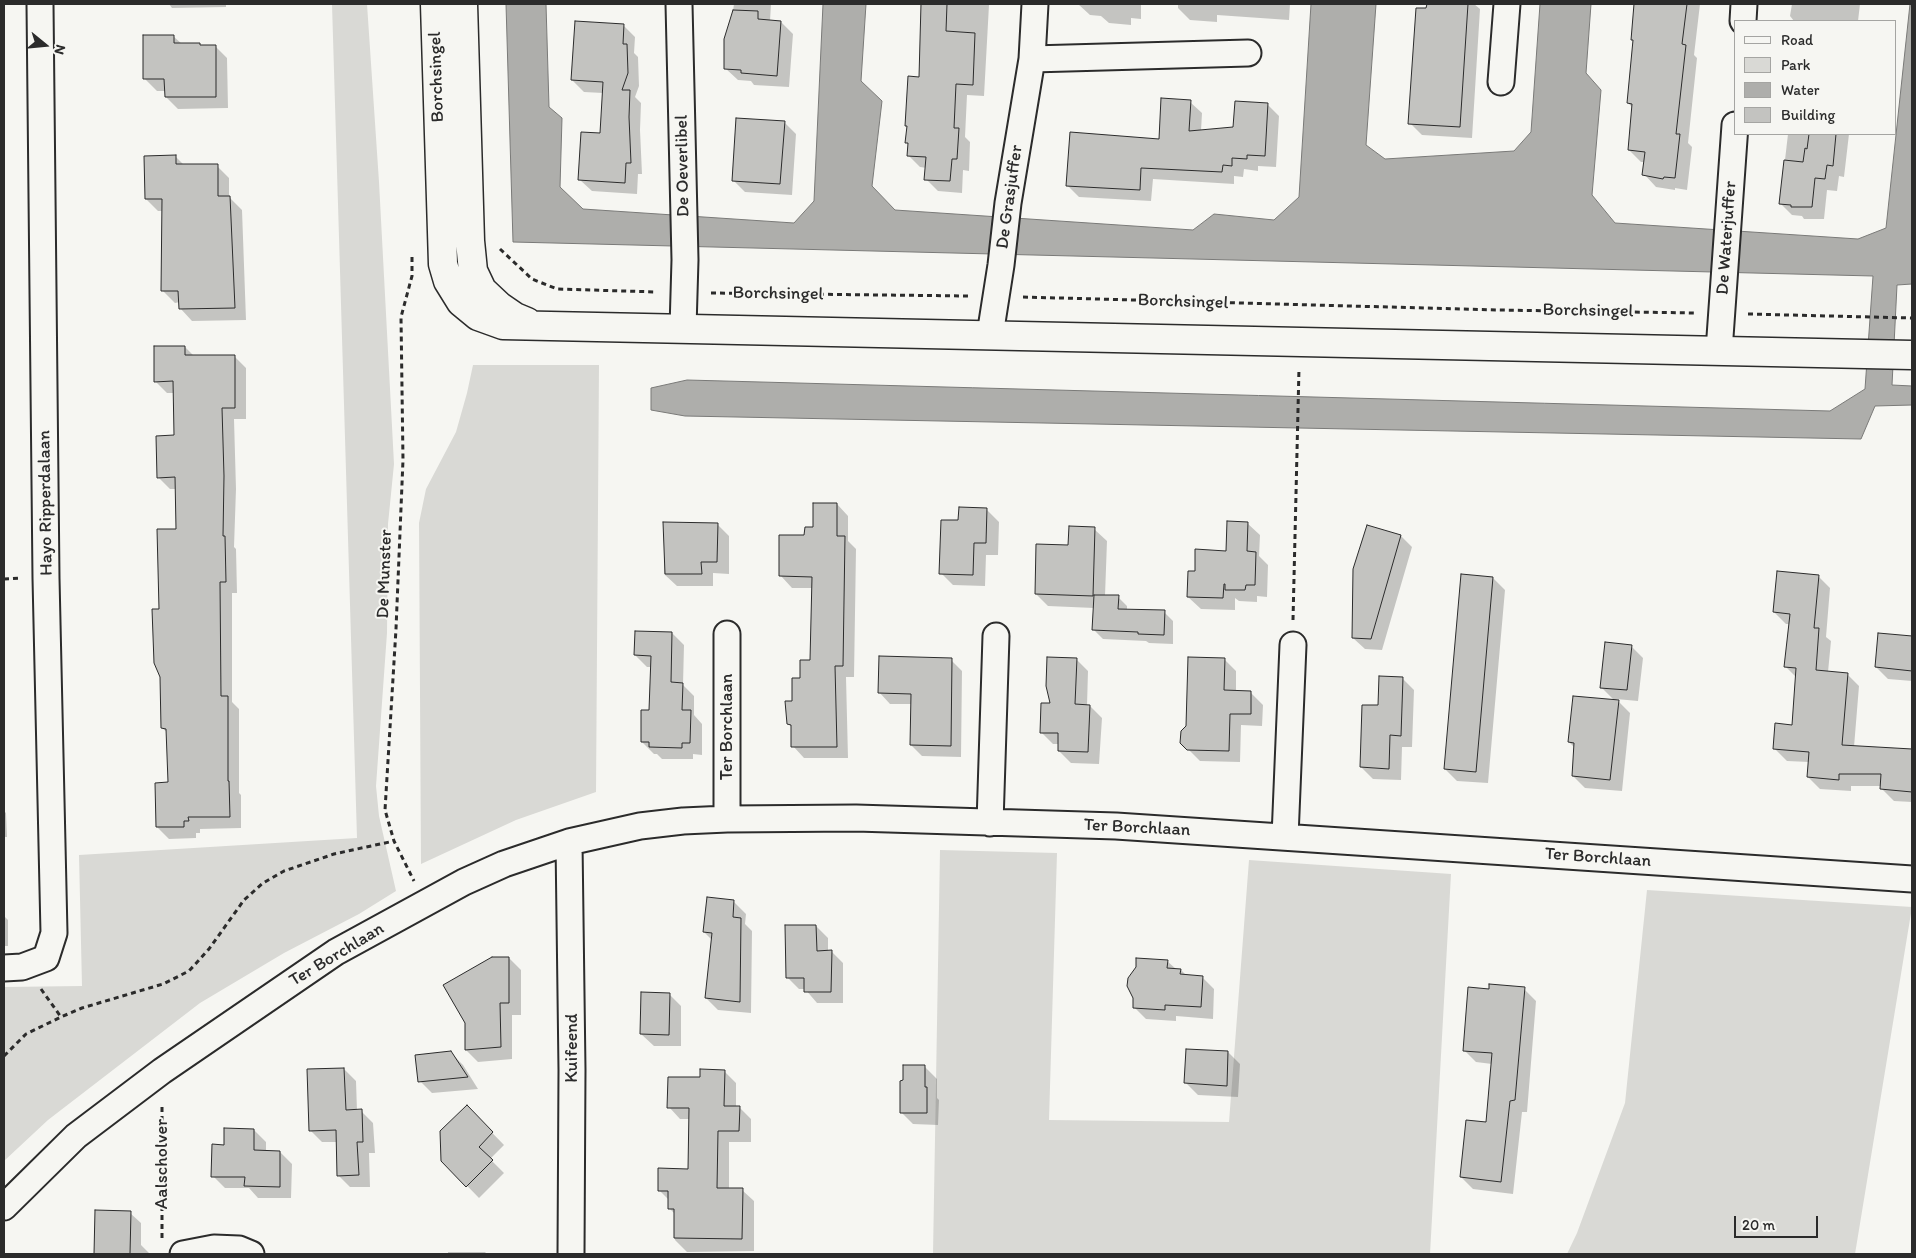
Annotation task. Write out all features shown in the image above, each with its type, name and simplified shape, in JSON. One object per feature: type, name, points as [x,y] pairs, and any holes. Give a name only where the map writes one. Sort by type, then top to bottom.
[{"type":"main road","name":"Borchsingel","points":[[435,4],[443,264],[448,281],[460,302],[478,316],[503,325],[1912,355]]},
{"type":"main road","name":"Borchsingel","points":[[463,4],[470,241],[474,271],[482,290],[507,311],[535,325]]},
{"type":"street","name":"Hayo Ripperdalaan","points":[[13,968],[46,958],[54,932],[46,578],[40,4]]},
{"type":"street","name":"De Oeverlibel","points":[[679,4],[685,260],[683,328]]},
{"type":"street","name":"De Grasjuffer","points":[[990,335],[1008,203],[1032,59],[1035,4]]},
{"type":"street","points":[[1501,82],[1507,4]]},
{"type":"street","points":[[1743,20],[1744,4]]},
{"type":"street","points":[[1032,59],[1248,52]]},
{"type":"street","name":"De Waterjuffer","points":[[1719,351],[1734,135]]},
{"type":"street","name":"Ter Borchlaan","points":[[727,634],[727,820]]},
{"type":"street","points":[[990,822],[996,636]]},
{"type":"street","points":[[1284,837],[1293,645]]},
{"type":"street","name":"Ter Borchlaan","points":[[4,1207],[76,1136],[162,1071],[336,952],[464,882],[504,864],[569,842],[640,826],[683,821],[856,818],[1116,826],[1912,879]]},
{"type":"street","name":"Kuifeend","points":[[569,842],[572,1070],[571,1254]]},
{"type":"street","points":[[172,1250],[239,1249],[251,1254]]},
{"type":"path","name":"De Munster","points":[[426,903],[394,841],[385,810],[396,630],[403,460],[402,318],[412,276],[413,238],[441,240]]},
{"type":"path","name":"Borchsingel","points":[[470,241],[489,242],[503,251],[532,279],[557,289],[683,293],[996,297],[1497,310],[1842,315],[1912,318]]},
{"type":"path","points":[[1293,645],[1299,370]]},
{"type":"path","points":[[4,1056],[26,1034],[61,1017],[82,1008],[163,984],[188,971],[209,949],[244,900],[263,882],[284,871],[334,854],[394,841]]},
{"type":"path","points":[[13,968],[33,979],[61,1017]]},
{"type":"path","name":"Aalscholver","points":[[162,1071],[172,1250]]},
{"type":"green space","points":[[332,4],[367,4],[379,182],[394,464],[388,524],[387,633],[376,786],[379,816],[396,891],[359,914],[284,953],[200,1003],[48,1120],[4,1161],[4,987],[82,986],[79,855],[357,838]]},
{"type":"green space","points":[[473,365],[599,365],[596,792],[516,820],[421,864],[419,523],[426,489],[456,432]]},
{"type":"green space","points":[[940,850],[1057,853],[1049,1120],[1229,1122],[1249,860],[1451,874],[1430,1254],[933,1254]]},
{"type":"green space","points":[[1647,890],[1912,907],[1855,1254],[1567,1254],[1577,1233],[1625,1103]]},
{"type":"water","points":[[506,4],[546,4],[549,107],[562,118],[560,187],[583,209],[794,223],[814,201],[823,4],[866,4],[861,81],[882,101],[872,186],[895,210],[1193,230],[1214,214],[1274,220],[1299,197],[1311,4],[1376,4],[1366,145],[1385,159],[1514,151],[1531,132],[1540,4],[1591,4],[1586,73],[1601,90],[1592,195],[1615,223],[1858,239],[1886,228],[1910,4],[1912,4],[1912,284],[1897,285],[1892,385],[1912,386],[1912,405],[1875,406],[1861,439],[685,416],[651,410],[651,388],[687,380],[1830,411],[1865,389],[1873,276],[513,242]]},
{"type":"building","points":[[921,4],[947,4],[946,31],[975,33],[973,85],[956,84],[954,128],[959,128],[957,159],[952,159],[950,181],[924,180],[926,157],[907,156],[908,143],[905,143],[907,126],[905,126],[908,76],[919,77]]},
{"type":"building","points":[[1427,4],[1468,4],[1460,127],[1408,124],[1416,8],[1426,8]]},
{"type":"building","points":[[1634,4],[1687,4],[1682,44],[1686,45],[1676,134],[1680,134],[1675,178],[1664,177],[1663,179],[1642,175],[1645,152],[1628,150],[1632,104],[1627,103],[1633,40],[1631,40]]},
{"type":"building","points":[[733,10],[758,11],[758,19],[781,21],[777,76],[741,73],[741,70],[724,69],[724,39]]},
{"type":"building","points":[[575,21],[624,24],[623,44],[627,44],[628,73],[622,90],[630,90],[631,163],[626,163],[625,183],[578,180],[581,132],[600,133],[603,82],[571,80]]},
{"type":"building","points":[[143,35],[174,35],[174,43],[216,45],[216,97],[165,97],[164,79],[143,79]]},
{"type":"building","points":[[1161,98],[1191,100],[1189,131],[1233,127],[1235,101],[1268,103],[1265,156],[1247,155],[1247,159],[1232,158],[1232,166],[1223,165],[1222,172],[1141,168],[1140,190],[1066,186],[1070,132],[1159,139]]},
{"type":"building","points":[[736,118],[785,121],[780,184],[732,181]]},
{"type":"building","points":[[1809,135],[1836,135],[1833,166],[1827,165],[1825,179],[1815,178],[1812,207],[1791,207],[1791,205],[1779,204],[1784,160],[1803,162],[1805,148],[1807,149]]},
{"type":"building","points":[[176,155],[176,164],[218,164],[218,196],[230,196],[235,308],[179,309],[178,291],[161,291],[162,199],[145,199],[144,156]]},
{"type":"building","points":[[154,346],[185,346],[185,355],[235,355],[235,408],[222,408],[223,536],[225,536],[226,582],[220,582],[221,696],[228,696],[230,817],[188,817],[189,821],[184,821],[184,827],[156,827],[155,783],[168,782],[166,729],[161,728],[160,677],[154,663],[152,609],[159,609],[157,529],[176,529],[175,477],[157,478],[156,436],[174,435],[173,381],[154,382]]},
{"type":"building","points":[[813,503],[837,503],[837,536],[845,536],[843,666],[835,666],[837,747],[791,747],[791,725],[787,724],[785,701],[792,701],[792,678],[800,678],[800,660],[810,660],[812,577],[779,576],[779,535],[804,535],[805,527],[813,527]]},
{"type":"building","points":[[959,507],[987,508],[986,543],[974,543],[973,575],[939,574],[941,520],[958,520]]},
{"type":"building","points":[[1227,521],[1248,522],[1247,551],[1256,552],[1255,585],[1246,585],[1245,590],[1225,590],[1224,584],[1223,598],[1187,597],[1188,571],[1195,571],[1195,549],[1226,551]]},
{"type":"building","points":[[663,522],[718,523],[717,562],[701,562],[702,574],[665,574]]},
{"type":"building","points":[[1367,525],[1401,535],[1371,639],[1352,638],[1353,569]]},
{"type":"building","points":[[1069,526],[1095,527],[1093,596],[1035,594],[1036,544],[1068,545]]},
{"type":"building","points":[[1777,571],[1819,575],[1814,628],[1819,628],[1816,670],[1848,673],[1842,745],[1912,749],[1912,792],[1880,789],[1881,774],[1839,774],[1839,780],[1807,777],[1809,752],[1773,749],[1775,723],[1792,725],[1796,668],[1784,667],[1790,614],[1773,612]]},
{"type":"building","points":[[1461,574],[1493,577],[1476,772],[1444,769]]},
{"type":"building","points":[[1094,595],[1119,595],[1118,609],[1165,610],[1164,635],[1092,630]]},
{"type":"building","points":[[635,631],[672,632],[671,682],[683,683],[682,710],[691,710],[690,743],[682,743],[682,748],[649,747],[649,742],[641,742],[641,710],[649,710],[651,656],[634,655]]},
{"type":"building","points":[[1878,633],[1912,636],[1912,671],[1875,667]]},
{"type":"building","points":[[1605,642],[1632,645],[1627,690],[1600,688]]},
{"type":"building","points":[[879,656],[952,658],[951,746],[910,745],[911,694],[878,693]]},
{"type":"building","points":[[1047,657],[1077,658],[1075,704],[1090,705],[1088,752],[1058,751],[1058,733],[1040,733],[1041,703],[1050,703],[1046,686]]},
{"type":"building","points":[[1188,657],[1225,658],[1224,690],[1251,691],[1251,714],[1230,714],[1229,751],[1187,750],[1180,743],[1181,731],[1186,726]]},
{"type":"building","points":[[1379,676],[1403,677],[1401,736],[1390,735],[1389,769],[1360,767],[1362,705],[1378,705]]},
{"type":"building","points":[[1573,696],[1619,700],[1610,780],[1572,776],[1574,743],[1568,742]]},
{"type":"building","points":[[707,897],[734,900],[733,917],[741,918],[740,1002],[705,998],[712,933],[703,932]]},
{"type":"building","points":[[785,925],[816,925],[817,951],[832,950],[831,992],[804,992],[804,978],[786,978]]},
{"type":"building","points":[[492,957],[509,957],[509,1003],[500,1003],[501,1047],[465,1050],[465,1023],[443,985]]},
{"type":"building","points":[[1136,958],[1168,960],[1167,968],[1181,969],[1180,974],[1203,976],[1201,1007],[1165,1005],[1165,1010],[1133,1008],[1133,998],[1127,986],[1128,978],[1136,967]]},
{"type":"building","points":[[1489,984],[1525,987],[1515,1100],[1510,1101],[1501,1182],[1460,1177],[1466,1120],[1486,1122],[1492,1053],[1463,1051],[1468,987],[1489,989]]},
{"type":"building","points":[[641,992],[670,993],[669,1035],[640,1034]]},
{"type":"building","points":[[1186,1049],[1228,1051],[1227,1086],[1184,1083]]},
{"type":"building","points":[[451,1051],[468,1077],[418,1082],[415,1055]]},
{"type":"building","points":[[903,1065],[925,1065],[927,1113],[900,1113],[900,1081],[903,1080]]},
{"type":"building","points":[[344,1068],[346,1110],[362,1109],[363,1142],[357,1142],[359,1175],[337,1176],[336,1130],[309,1131],[307,1069]]},
{"type":"building","points":[[700,1069],[725,1070],[724,1106],[740,1106],[739,1131],[718,1131],[717,1188],[743,1188],[742,1239],[674,1238],[674,1209],[668,1209],[668,1191],[658,1191],[658,1168],[688,1169],[689,1108],[667,1108],[668,1077],[700,1077]]},
{"type":"building","points":[[467,1105],[493,1132],[479,1147],[493,1160],[466,1187],[441,1161],[440,1131]]},
{"type":"building","points":[[224,1128],[254,1129],[254,1150],[280,1151],[280,1187],[244,1186],[245,1177],[211,1177],[212,1144],[224,1145]]},
{"type":"building","points":[[95,1210],[131,1211],[130,1254],[94,1254]]}]
